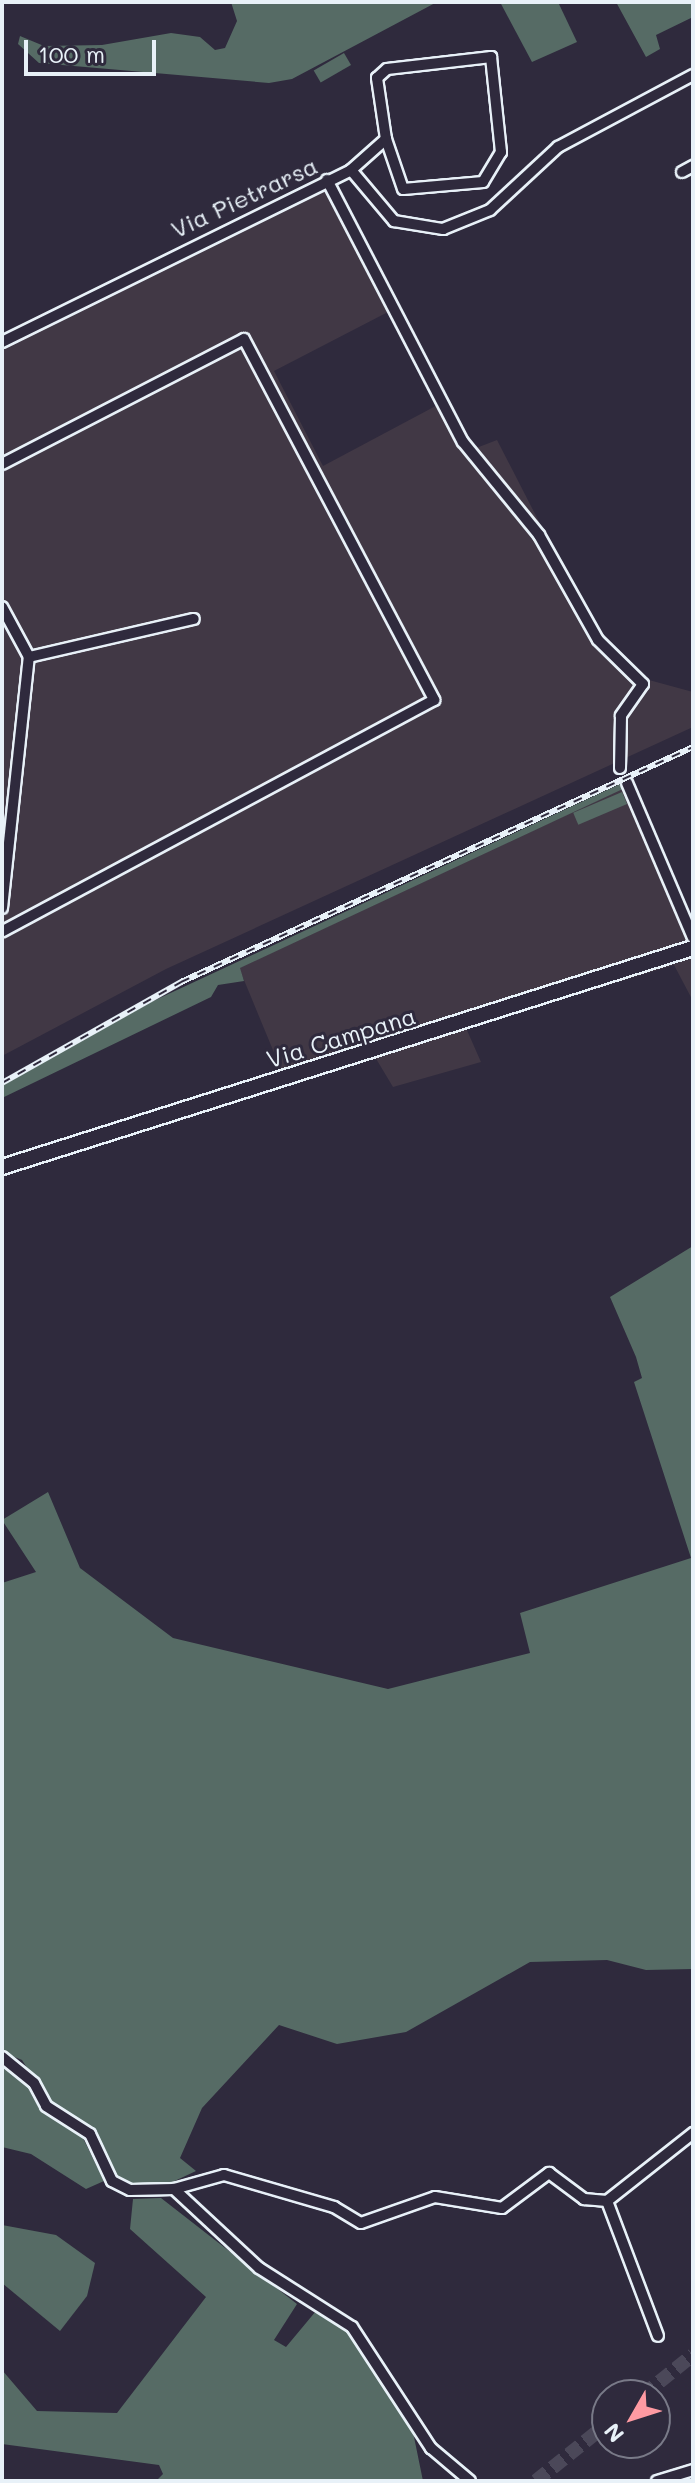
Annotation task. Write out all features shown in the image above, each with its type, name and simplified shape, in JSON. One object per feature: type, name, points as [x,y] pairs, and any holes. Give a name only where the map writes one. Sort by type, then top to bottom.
[{"type":"street","points":[[491,57],[501,152],[483,182],[403,189],[386,139],[377,78],[387,69],[491,57]]},
{"type":"street","name":"Via Pietrarsa","points":[[2,342],[351,170],[394,221],[443,229],[490,210],[558,147],[693,75]]},
{"type":"street","points":[[351,170],[386,139]]},
{"type":"street","points":[[682,172],[693,166]]},
{"type":"street","points":[[327,180],[463,442],[539,535],[598,640],[643,684],[621,716],[620,768]]},
{"type":"street","points":[[2,464],[244,339],[434,700],[2,932]]},
{"type":"street","points":[[2,607],[29,657],[2,908]]},
{"type":"street","points":[[29,657],[194,619]]},
{"type":"street","points":[[627,783],[693,938]]},
{"type":"street","name":"Via Campana","points":[[2,1167],[693,948]]},
{"type":"street","points":[[2,2057],[34,2083],[46,2106],[90,2134],[112,2181],[130,2190],[174,2189],[207,2175],[252,2179],[361,2223],[435,2197],[502,2208],[549,2173],[584,2199],[607,2201],[693,2133]]},
{"type":"street","points":[[174,2189],[259,2268],[352,2327],[431,2448],[470,2481]]},
{"type":"street","points":[[607,2201],[658,2336]]},
{"type":"street","points":[[657,2481],[693,2470]]},
{"type":"shaded area","points":[[322,185],[388,312],[274,371],[323,466],[445,401],[471,450],[497,440],[602,644],[649,680],[693,692],[693,727],[166,969],[2,1056],[2,348]]},
{"type":"shaded area","points":[[622,789],[693,949],[693,1001],[674,965],[466,1028],[481,1062],[393,1087],[375,1057],[287,1084],[239,968]]},
{"type":"green space","points":[[231,2],[437,2],[292,79],[269,83],[39,63],[18,44],[20,36],[44,46],[102,45],[171,33],[200,37],[215,50],[225,48],[237,21]]},
{"type":"green space","points":[[500,2],[558,2],[577,42],[532,62]]},
{"type":"green space","points":[[616,2],[693,2],[693,17],[656,35],[660,49],[646,57]]},
{"type":"green space","points":[[344,53],[351,65],[321,83],[314,70]]},
{"type":"green space","points":[[622,783],[625,788],[240,968],[244,981],[218,985],[211,997],[2,1098],[2,1086],[149,1003]]},
{"type":"green space","points":[[622,792],[627,804],[578,825],[573,813]]},
{"type":"green space","points":[[693,1246],[693,1969],[646,1970],[607,1960],[530,1962],[406,2032],[337,2044],[279,2025],[202,2108],[180,2158],[196,2171],[166,2185],[126,2184],[114,2176],[95,2137],[50,2104],[22,2060],[2,2052],[2,1583],[36,1572],[2,1520],[48,1492],[80,1568],[173,1638],[388,1689],[530,1653],[520,1613],[691,1558],[634,1382],[642,1378],[636,1357],[610,1297]]},
{"type":"green space","points":[[2,2061],[21,2075],[39,2108],[83,2138],[104,2181],[86,2189],[31,2154],[2,2147]]},
{"type":"green space","points":[[161,2198],[297,2304],[274,2340],[286,2347],[316,2311],[348,2329],[413,2432],[423,2481],[156,2481],[163,2474],[159,2465],[2,2444],[2,2370],[37,2411],[117,2413],[206,2297],[130,2229],[133,2199]]},
{"type":"green space","points":[[2,2225],[56,2235],[95,2263],[87,2296],[60,2331],[2,2283]]},
{"type":"tunnel","points":[[663,2379],[693,2355]]},
{"type":"tunnel","points":[[536,2481],[591,2437]]},
{"type":"railway","points":[[2,1083],[181,982],[693,747]]}]
